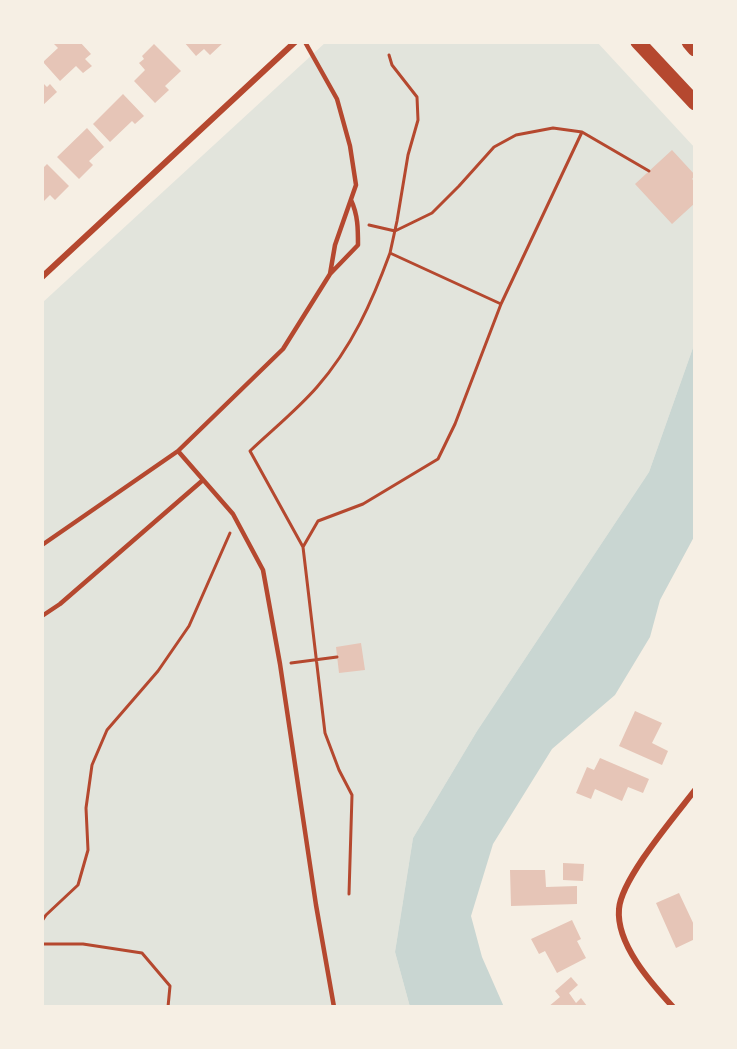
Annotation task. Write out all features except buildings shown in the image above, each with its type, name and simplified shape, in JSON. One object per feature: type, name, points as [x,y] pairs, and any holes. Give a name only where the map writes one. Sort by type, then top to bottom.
[{"type":"main road","points":[[638,42],[695,103]]},
{"type":"main road","points":[[688,42],[695,49]]},
{"type":"street","points":[[42,277],[294,42]]},
{"type":"street","points":[[673,1007],[648,979],[627,944],[618,910],[621,896],[658,837],[695,790]]},
{"type":"lane","points":[[305,42],[337,99],[350,146],[356,185],[335,245],[330,274]]},
{"type":"lane","points":[[42,544],[178,451],[283,348],[330,274],[358,245],[358,222],[351,200]]},
{"type":"lane","points":[[178,451],[236,521],[263,570],[334,1007]]},
{"type":"lane","points":[[42,616],[60,604],[203,480]]},
{"type":"path","points":[[350,894],[352,795],[339,770],[325,733],[303,547],[250,451],[317,387],[354,337],[374,299],[390,253],[402,183],[418,120],[417,97],[392,65],[388,55]]},
{"type":"path","points":[[364,224],[395,231],[432,213],[494,147],[516,135],[554,128],[582,132],[650,171]]},
{"type":"path","points":[[303,547],[318,521],[363,504],[438,459],[455,424],[501,304],[582,132]]},
{"type":"path","points":[[390,253],[501,304]]},
{"type":"path","points":[[42,921],[78,885],[88,850],[86,808],[92,765],[107,730],[158,671],[189,626],[236,521]]},
{"type":"path","points":[[280,664],[337,657]]},
{"type":"path","points":[[42,944],[83,944],[142,952],[170,986],[168,1007]]},
{"type":"shaded area","points":[[326,42],[597,42],[695,148],[695,342],[649,472],[477,731],[413,838],[395,952],[410,1007],[42,1007],[42,303]]},
{"type":"shaded area","points":[[695,342],[695,535],[660,600],[650,637],[615,695],[552,749],[493,844],[471,916],[482,957],[504,1007],[410,1007],[395,952],[413,838],[477,731],[649,472]]}]
